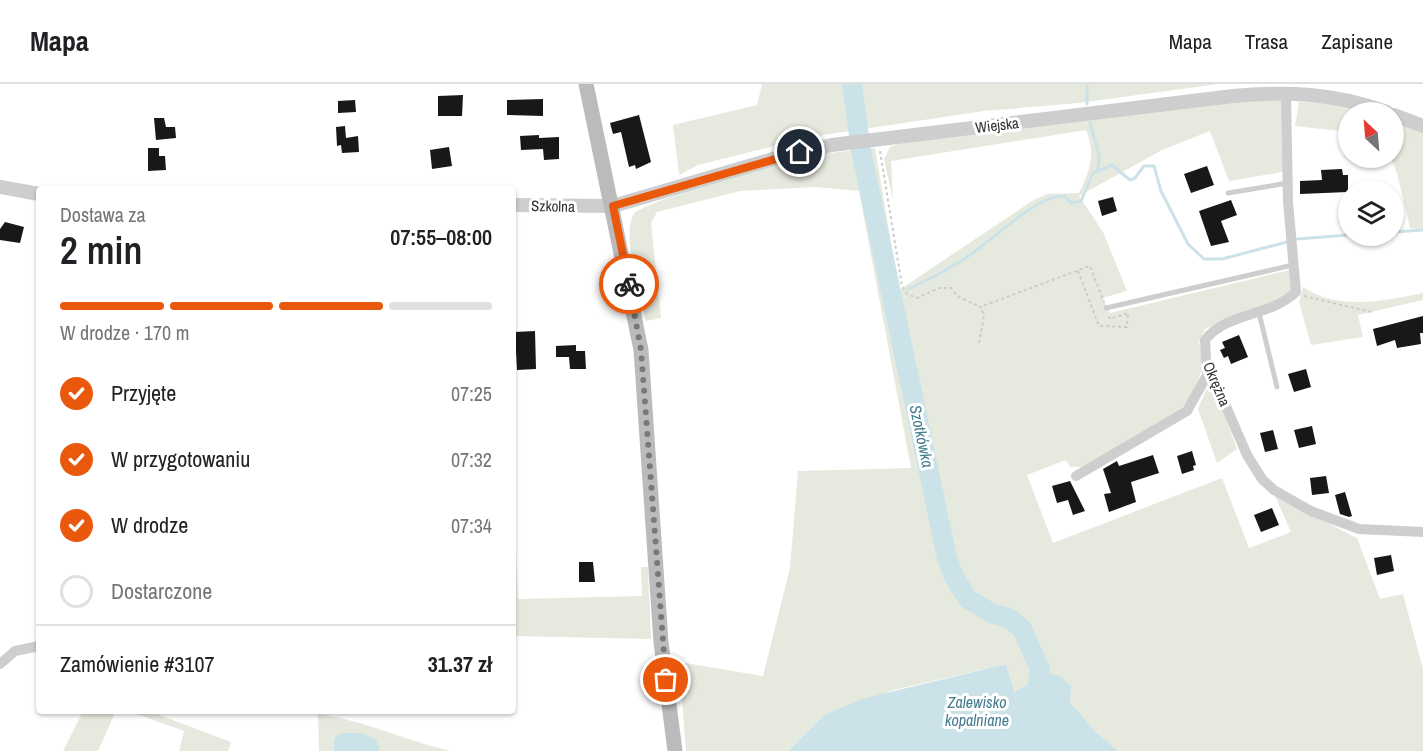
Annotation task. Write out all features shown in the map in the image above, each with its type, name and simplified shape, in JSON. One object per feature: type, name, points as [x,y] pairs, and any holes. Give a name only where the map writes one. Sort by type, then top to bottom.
[{"type":"main road","points":[[586,84],[623,254],[641,350],[661,642],[675,751]]},
{"type":"street","name":"Wiejska","points":[[613,206],[783,156],[848,143],[1233,96],[1286,93],[1333,96],[1353,102]]},
{"type":"street","points":[[1286,93],[1288,183],[1296,292]]},
{"type":"street","points":[[1404,119],[1423,126]]},
{"type":"street","points":[[0,187],[36,193]]},
{"type":"street","name":"Szkolna","points":[[516,205],[613,206]]},
{"type":"street","name":"Okrężna","points":[[1296,292],[1277,306],[1212,331],[1205,340],[1204,351],[1210,370],[1253,466],[1274,490],[1311,511],[1359,529],[1423,532]]},
{"type":"street","points":[[1076,476],[1187,411],[1210,370]]},
{"type":"street","points":[[0,663],[15,651],[36,647]]},
{"type":"lane","points":[[1228,193],[1288,183]]},
{"type":"lane","points":[[1106,308],[1295,264]]},
{"type":"lane","points":[[1259,313],[1277,387]]},
{"type":"path","points":[[877,139],[902,286],[907,294],[917,298],[939,288],[951,288],[957,296],[980,307],[984,315],[979,343]]},
{"type":"path","points":[[980,307],[1090,266],[1110,319],[1128,313],[1126,327],[1100,326],[1078,271]]},
{"type":"path","points":[[1296,292],[1312,299],[1371,312]]},
{"type":"shaded area","points":[[762,84],[1218,84],[1079,103],[984,111],[810,137],[698,165],[679,175],[673,125],[757,105]]},
{"type":"shaded area","points":[[1261,100],[1282,101],[1283,172],[1229,181],[1210,131],[1162,150],[1079,196],[1103,232],[1127,291],[1103,298],[1110,313],[1290,270],[1293,285],[1289,296],[1205,329],[1199,343],[1237,449],[1217,463],[1198,409],[1209,383],[1201,372],[1192,398],[1179,412],[1084,467],[1070,467],[1066,460],[1027,475],[1053,543],[1222,478],[1249,548],[1291,532],[1275,496],[1357,538],[1380,599],[1403,594],[1423,669],[1423,751],[1118,751],[1096,732],[1070,702],[1071,686],[1040,669],[1026,685],[1013,692],[1006,664],[894,690],[823,716],[788,751],[686,751],[679,662],[763,676],[790,568],[798,471],[911,468],[859,191],[816,187],[740,191],[657,212],[651,223],[661,318],[646,321],[631,250],[631,223],[634,214],[662,200],[779,164],[816,155],[875,148],[899,290],[1035,199],[1048,194],[1079,193],[1089,169],[1091,147],[1086,130],[891,161],[893,200],[884,159],[890,147],[905,142],[1189,105]]},
{"type":"shaded area","points":[[1299,102],[1338,103],[1338,131],[1295,126]]},
{"type":"shaded area","points":[[1404,125],[1423,132],[1423,230],[1410,228],[1404,203],[1404,180],[1399,180],[1395,168],[1404,168]]},
{"type":"shaded area","points":[[1303,287],[1331,299],[1346,302],[1377,301],[1423,293],[1423,300],[1358,315],[1363,337],[1311,345],[1299,302]]},
{"type":"shaded area","points":[[516,550],[518,599],[642,596],[641,567],[648,567],[651,639],[516,636]]},
{"type":"shaded area","points":[[82,714],[115,714],[98,751],[63,751]]},
{"type":"shaded area","points":[[136,714],[157,714],[231,742],[228,751],[179,751],[184,731]]},
{"type":"shaded area","points":[[318,714],[352,721],[451,751],[319,751]]},
{"type":"water","name":"Zalewisko kopalniane","points":[[1006,664],[1014,692],[1026,685],[1040,669],[1061,677],[1071,686],[1070,702],[1096,732],[1118,751],[788,751],[823,716],[861,699]]},
{"type":"water","points":[[341,733],[360,733],[376,739],[380,751],[334,751],[334,739]]},
{"type":"building","points":[[463,95],[462,116],[438,116],[438,96]]},
{"type":"building","points":[[543,99],[543,116],[507,115],[507,100]]},
{"type":"building","points":[[355,100],[356,112],[338,113],[338,101]]},
{"type":"building","points":[[639,115],[651,162],[636,169],[635,165],[629,167],[621,132],[613,134],[610,123]]},
{"type":"building","points":[[154,118],[164,118],[166,127],[175,127],[176,138],[156,140]]},
{"type":"building","points":[[345,126],[346,138],[358,136],[359,152],[342,153],[341,145],[337,146],[336,127]]},
{"type":"building","points":[[539,135],[539,138],[559,137],[559,159],[544,160],[543,149],[521,150],[520,136]]},
{"type":"building","points":[[449,147],[452,166],[432,169],[430,150]]},
{"type":"building","points":[[148,148],[159,148],[159,156],[165,156],[166,170],[148,171]]},
{"type":"building","points":[[1207,166],[1214,185],[1191,193],[1184,174]]},
{"type":"building","points":[[1342,169],[1343,175],[1348,175],[1348,180],[1338,180],[1338,192],[1300,194],[1300,181],[1322,180],[1321,170]]},
{"type":"building","points":[[1113,197],[1117,211],[1102,216],[1098,201]]},
{"type":"building","points":[[1231,200],[1237,215],[1221,221],[1229,242],[1211,246],[1199,211]]},
{"type":"building","points":[[5,222],[24,227],[20,243],[0,240],[0,229]]},
{"type":"building","points":[[1423,316],[1421,344],[1397,348],[1395,340],[1377,346],[1373,329]]},
{"type":"building","points":[[535,331],[536,369],[517,370],[516,332]]},
{"type":"building","points":[[1239,335],[1248,357],[1231,364],[1228,356],[1224,358],[1220,350],[1225,348],[1222,342]]},
{"type":"building","points":[[576,345],[576,351],[585,351],[586,369],[570,369],[569,357],[556,357],[556,346]]},
{"type":"building","points":[[1306,369],[1311,387],[1294,392],[1288,374]]},
{"type":"building","points":[[1312,426],[1316,444],[1299,448],[1294,430]]},
{"type":"building","points":[[1273,430],[1278,449],[1265,452],[1260,433]]},
{"type":"building","points":[[1192,451],[1196,465],[1193,466],[1194,470],[1182,474],[1177,456]]},
{"type":"building","points":[[1153,455],[1159,473],[1131,482],[1136,502],[1109,512],[1104,494],[1111,493],[1103,469],[1117,461],[1119,466]]},
{"type":"building","points":[[1326,476],[1329,493],[1312,495],[1310,478]]},
{"type":"building","points":[[1070,481],[1085,511],[1073,515],[1068,500],[1057,503],[1052,486]]},
{"type":"building","points":[[1345,492],[1352,516],[1349,517],[1340,514],[1335,495]]},
{"type":"building","points":[[1272,508],[1279,525],[1261,532],[1254,515]]},
{"type":"building","points":[[1391,555],[1394,571],[1377,575],[1374,558]]},
{"type":"building","points":[[579,562],[593,562],[595,582],[579,582]]},
{"type":"waterway","name":"Szotkówka","points":[[852,84],[861,150],[947,558],[954,577],[968,599],[993,614],[1009,618],[1022,629],[1040,669],[1036,696]]},
{"type":"waterway","points":[[1087,84],[1087,104]]},
{"type":"waterway","points":[[1090,123],[1099,155],[1098,170]]},
{"type":"waterway","points":[[908,289],[958,263],[1042,202],[1064,196],[1072,203],[1081,201],[1093,173],[1112,165],[1130,180],[1135,178],[1144,166],[1154,166],[1161,191],[1188,244],[1204,259],[1222,259],[1287,242]]},
{"type":"waterway","points":[[1404,231],[1423,230]]},
{"type":"waterway","points":[[1297,239],[1338,236]]},
{"type":"way so far","points":[[629,284],[641,350],[661,642],[666,680]]},
{"type":"route","points":[[629,284],[613,206],[800,152]]}]
